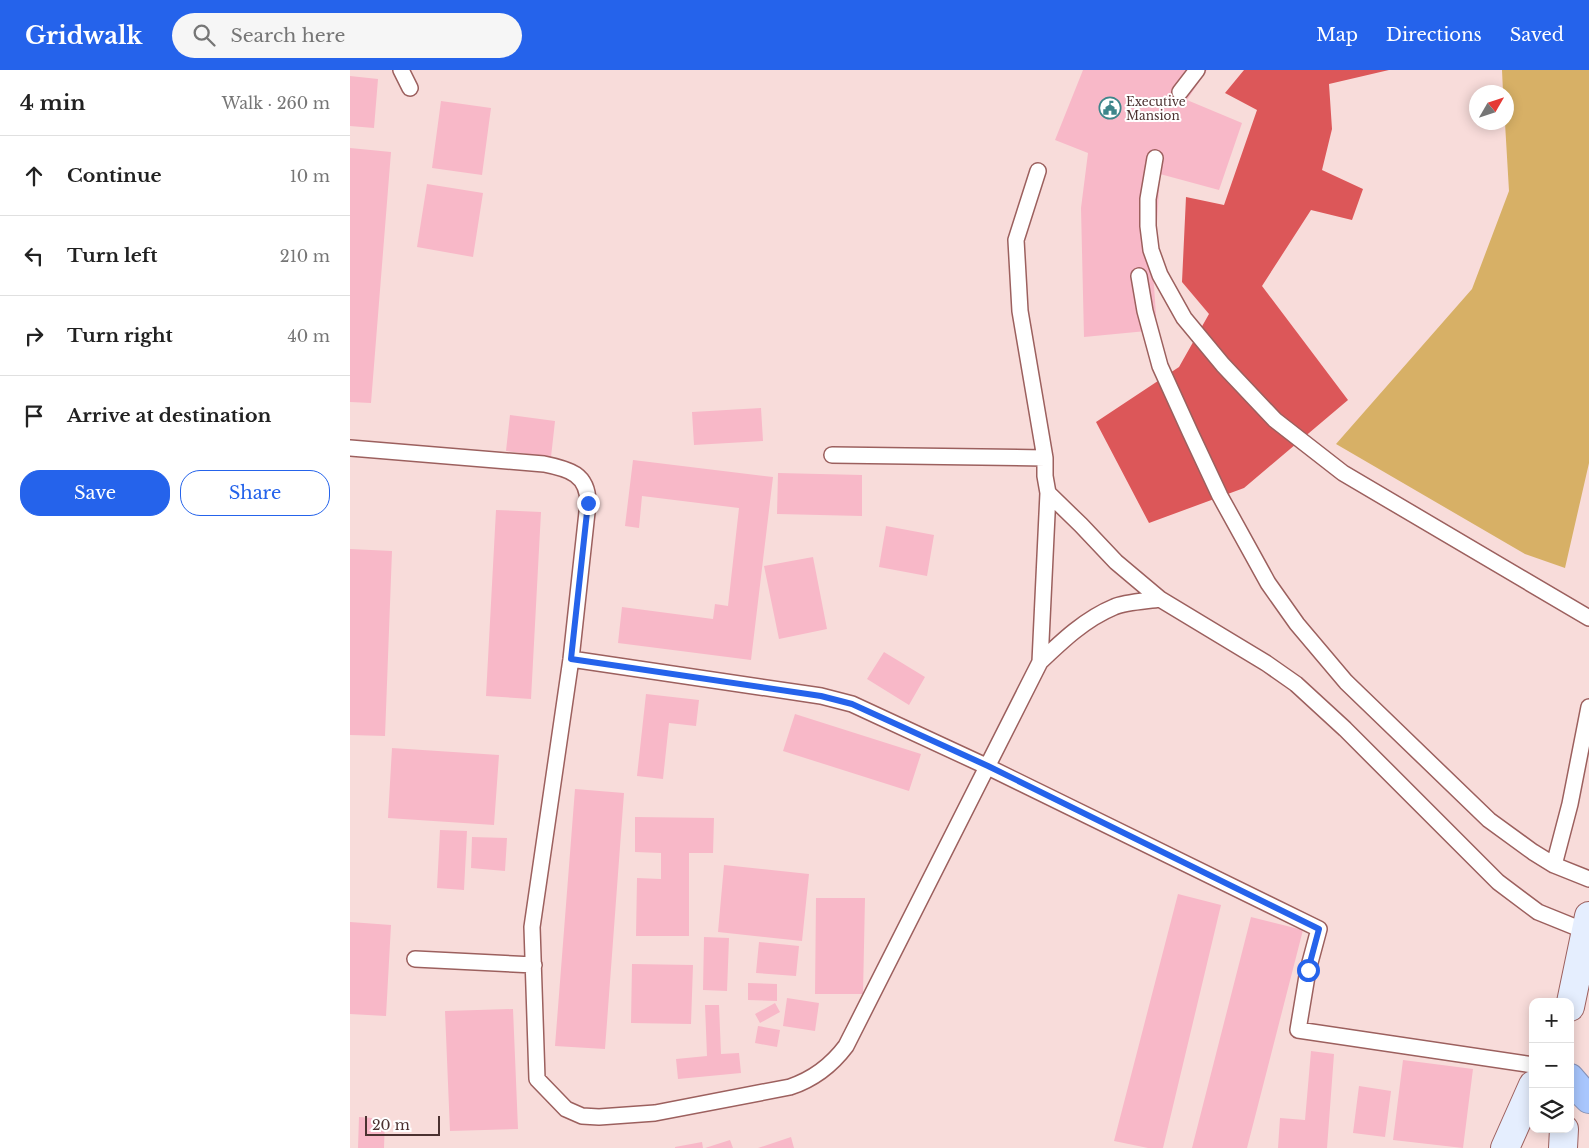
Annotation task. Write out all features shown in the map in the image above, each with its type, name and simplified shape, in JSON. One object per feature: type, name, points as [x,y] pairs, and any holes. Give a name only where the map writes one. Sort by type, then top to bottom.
[{"type":"highway","points":[[1574,1083],[1589,1099]]},
{"type":"main road","points":[[1572,998],[1587,924]]},
{"type":"main road","points":[[1505,1148],[1532,1088]]},
{"type":"main road","points":[[1563,1148],[1564,1133]]},
{"type":"lane","points":[[401,70],[410,88]]},
{"type":"lane","points":[[1180,92],[1197,70]]},
{"type":"lane","points":[[1155,158],[1148,199],[1148,226],[1151,250],[1160,275],[1184,318],[1223,365],[1275,420],[1343,473],[1589,618]]},
{"type":"lane","points":[[1038,171],[1016,240],[1020,311],[1045,458],[1048,494],[1040,662]]},
{"type":"lane","points":[[1139,276],[1145,311],[1160,366],[1220,496],[1268,583],[1297,624],[1346,682],[1489,820],[1554,865],[1589,879]]},
{"type":"lane","points":[[350,448],[544,464],[570,471],[585,484],[588,503],[571,659],[532,927],[537,1079],[566,1109],[582,1116],[614,1117],[655,1113],[790,1087],[801,1084],[824,1071],[846,1046],[1040,662],[1065,638],[1086,622],[1115,606],[1160,599]]},
{"type":"lane","points":[[832,455],[1045,458]]},
{"type":"lane","points":[[1048,494],[1116,562],[1160,599],[1266,663],[1296,684],[1339,723],[1498,882],[1538,912],[1587,924]]},
{"type":"lane","points":[[571,659],[821,696],[836,699],[867,711],[988,766],[1319,929],[1308,970],[1298,1030],[1529,1064]]},
{"type":"lane","points":[[1554,865],[1570,804],[1589,707]]},
{"type":"lane","points":[[415,959],[534,965]]},
{"type":"shaded area","points":[[1244,70],[1389,70],[1329,84],[1332,129],[1322,170],[1363,189],[1352,220],[1311,210],[1262,286],[1348,400],[1244,488],[1149,523],[1096,422],[1179,367],[1209,314],[1182,282],[1186,197],[1224,205],[1257,110],[1225,93]]},
{"type":"shaded area","points":[[1502,70],[1589,70],[1589,463],[1565,568],[1525,554],[1336,444],[1472,289],[1509,191],[1505,130],[1514,130],[1514,85],[1503,85]]},
{"type":"building","points":[[1083,70],[1207,70],[1187,100],[1242,123],[1219,190],[1160,174],[1157,222],[1152,256],[1157,330],[1084,337],[1081,208],[1088,153],[1055,140]]},
{"type":"building","points":[[350,76],[378,79],[374,128],[350,126]]},
{"type":"building","points":[[441,101],[491,108],[482,175],[432,168]]},
{"type":"building","points":[[350,148],[391,152],[371,403],[350,402]]},
{"type":"building","points":[[427,184],[483,193],[473,257],[417,247]]},
{"type":"building","points":[[761,408],[763,441],[694,445],[692,412]]},
{"type":"building","points":[[510,415],[555,421],[551,457],[506,451]]},
{"type":"building","points":[[633,460],[773,477],[751,660],[618,643],[622,607],[713,619],[715,604],[728,606],[739,508],[642,496],[639,528],[625,526]]},
{"type":"building","points":[[778,473],[862,475],[862,516],[777,514]]},
{"type":"building","points":[[496,510],[541,512],[531,699],[486,696]]},
{"type":"building","points":[[886,526],[934,535],[927,576],[879,567]]},
{"type":"building","points":[[350,549],[392,551],[385,736],[350,735]]},
{"type":"building","points":[[813,557],[827,629],[779,639],[764,566]]},
{"type":"building","points":[[884,652],[925,677],[909,705],[867,679]]},
{"type":"building","points":[[646,694],[699,700],[696,726],[669,723],[663,779],[637,776]]},
{"type":"building","points":[[795,714],[921,754],[909,791],[783,751]]},
{"type":"building","points":[[392,748],[499,755],[494,825],[388,818]]},
{"type":"building","points":[[575,789],[624,793],[605,1049],[555,1046]]},
{"type":"building","points":[[635,817],[714,818],[713,853],[689,853],[689,936],[636,936],[637,878],[661,879],[661,853],[635,852]]},
{"type":"building","points":[[440,830],[467,831],[464,890],[437,888]]},
{"type":"building","points":[[472,837],[507,838],[505,871],[471,868]]},
{"type":"building","points":[[724,865],[809,874],[802,941],[718,932]]},
{"type":"building","points":[[1178,894],[1221,905],[1163,1148],[1148,1148],[1114,1141]]},
{"type":"building","points":[[816,898],[865,898],[863,994],[815,994]]},
{"type":"building","points":[[1251,917],[1303,930],[1247,1148],[1192,1148]]},
{"type":"building","points":[[350,922],[391,925],[386,1016],[350,1014]]},
{"type":"building","points":[[704,937],[729,938],[727,991],[703,990]]},
{"type":"building","points":[[759,942],[799,946],[796,976],[756,973]]},
{"type":"building","points":[[632,964],[693,965],[691,1024],[631,1023]]},
{"type":"building","points":[[748,983],[777,984],[777,1001],[748,1000]]},
{"type":"building","points":[[787,998],[819,1003],[815,1031],[783,1026]]},
{"type":"building","points":[[775,1003],[780,1012],[760,1023],[755,1014]]},
{"type":"building","points":[[705,1005],[719,1005],[721,1054],[739,1053],[741,1073],[678,1079],[676,1059],[707,1056]]},
{"type":"building","points":[[513,1009],[518,1129],[450,1131],[445,1011]]},
{"type":"building","points":[[758,1026],[780,1030],[777,1047],[755,1043]]},
{"type":"building","points":[[1311,1051],[1334,1054],[1327,1148],[1278,1148],[1280,1118],[1305,1120]]},
{"type":"building","points":[[1403,1060],[1473,1069],[1463,1148],[1393,1140]]},
{"type":"building","points":[[1359,1086],[1391,1091],[1385,1137],[1353,1133]]},
{"type":"building","points":[[359,1117],[385,1119],[384,1148],[358,1148]]},
{"type":"building","points":[[791,1137],[794,1148],[758,1148]]},
{"type":"building","points":[[730,1140],[733,1148],[705,1148]]},
{"type":"building","points":[[702,1142],[703,1148],[675,1148],[675,1147]]},
{"type":"place","name":"Executive Mansion","points":[[1110,108]]},
{"type":"route","points":[[588,503],[571,659],[821,696],[852,704],[988,766],[1319,929],[1308,970]]}]
